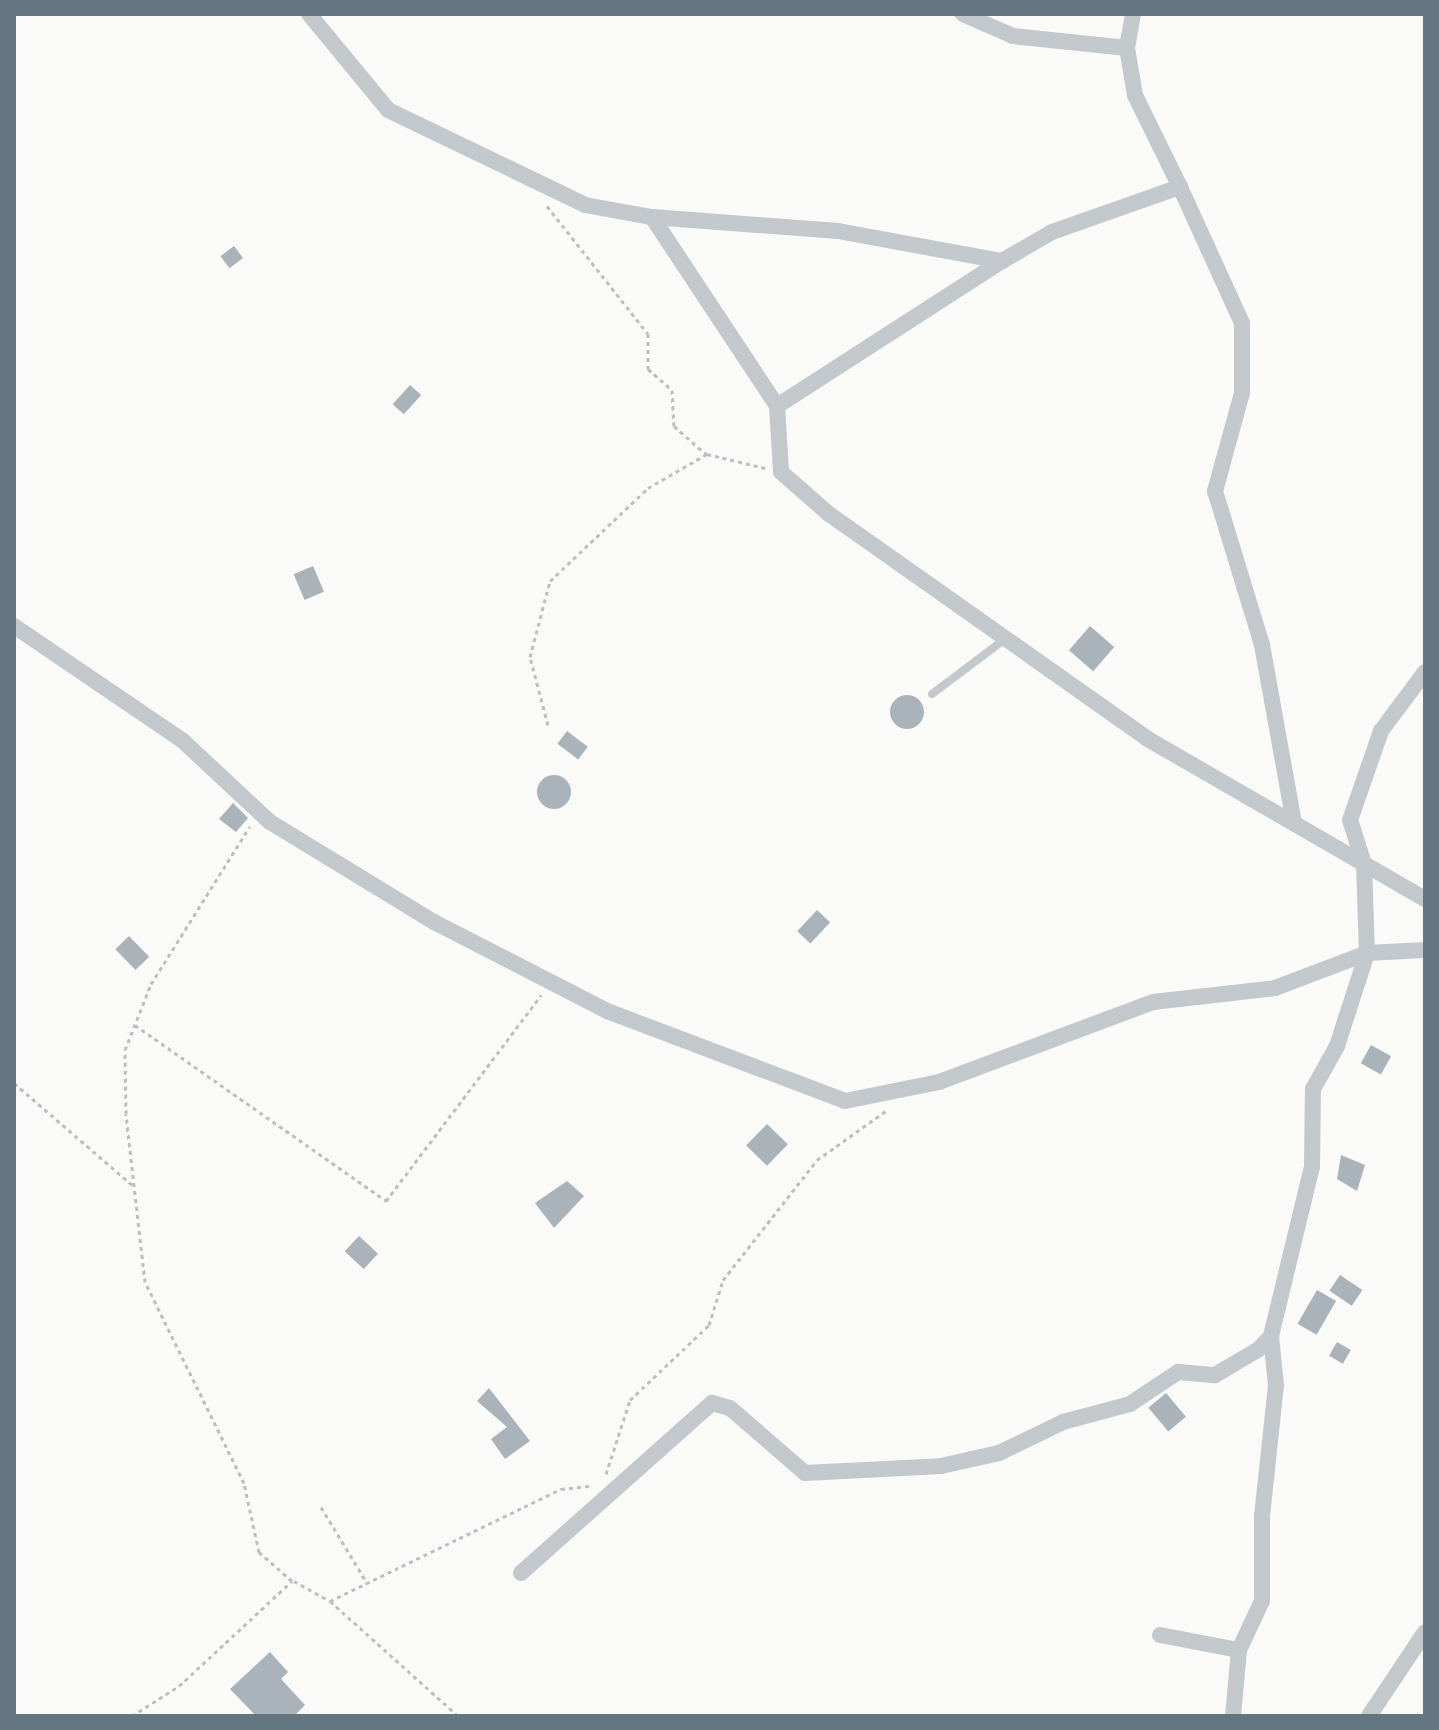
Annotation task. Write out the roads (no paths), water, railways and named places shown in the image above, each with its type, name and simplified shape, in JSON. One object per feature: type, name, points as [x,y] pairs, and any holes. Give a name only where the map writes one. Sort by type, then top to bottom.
[{"type":"street","points":[[309,14],[388,110],[585,205],[652,217],[838,231],[1002,261]]},
{"type":"street","points":[[963,14],[1013,36],[1127,48]]},
{"type":"street","points":[[1133,14],[1127,48],[1135,95],[1242,323],[1242,393],[1215,491],[1262,645],[1294,823]]},
{"type":"street","points":[[777,406],[1052,232],[1180,187]]},
{"type":"street","points":[[652,217],[777,406],[781,472],[1005,639],[1146,738],[1425,899]]},
{"type":"street","points":[[14,626],[183,741],[259,812],[434,922],[607,1011],[845,1101],[939,1082],[1153,1002],[1275,988],[1367,953],[1425,950]]},
{"type":"street","points":[[1233,1716],[1239,1650],[1262,1601],[1262,1516],[1276,1386],[1271,1336],[1312,1167],[1313,1089],[1337,1046],[1367,953],[1364,864],[1350,820],[1381,731],[1425,672]]},
{"type":"street","points":[[521,1573],[712,1403],[730,1408],[805,1473],[941,1466],[999,1453],[1063,1422],[1130,1404],[1178,1372],[1215,1375],[1271,1336]]},
{"type":"street","points":[[1369,1716],[1425,1632]]},
{"type":"street","points":[[1160,1635],[1239,1650]]},
{"type":"lane","points":[[932,694],[1005,639]]}]
